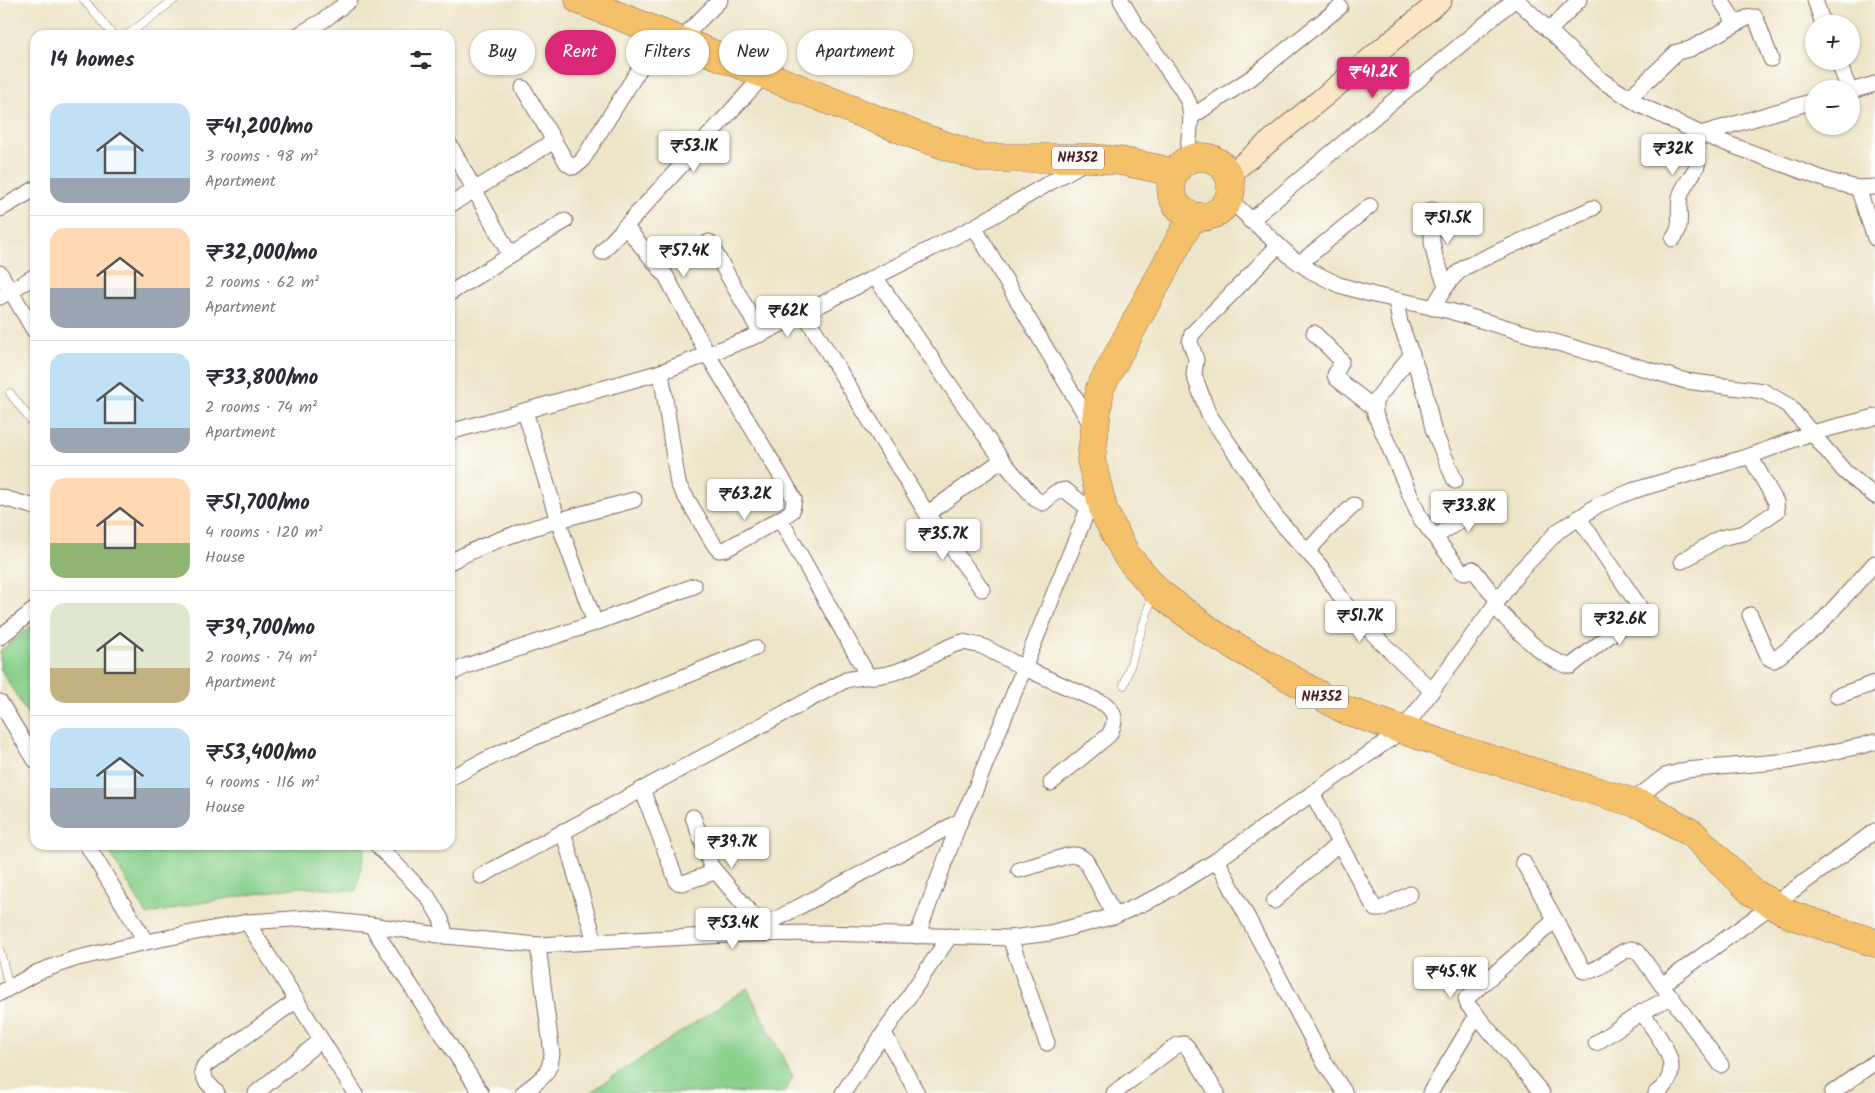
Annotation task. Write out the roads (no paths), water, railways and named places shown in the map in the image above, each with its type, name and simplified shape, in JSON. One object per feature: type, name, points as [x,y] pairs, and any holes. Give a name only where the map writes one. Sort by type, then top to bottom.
[{"type":"highway","name":"NH352","points":[[579,0],[654,30]]},
{"type":"highway","name":"NH352","points":[[767,75],[915,135],[982,158],[1091,158],[1120,161],[1159,169],[1180,167],[1203,157],[1220,164],[1229,187]]},
{"type":"highway","points":[[1180,167],[1170,188],[1172,198],[1184,213],[1192,217],[1201,218],[1215,214],[1223,208],[1229,187]]},
{"type":"highway","name":"NH352","points":[[1192,217],[1100,388],[1091,460],[1093,498],[1104,512],[1127,556],[1155,588],[1214,634],[1345,710],[1461,750],[1645,806],[1693,834],[1752,892],[1791,915],[1875,944]]},
{"type":"street","points":[[307,30],[324,20],[350,0]]},
{"type":"street","points":[[680,30],[720,0]]},
{"type":"street","points":[[1121,0],[1136,26],[1181,88],[1189,103],[1191,117],[1180,167]]},
{"type":"street","points":[[1441,0],[1229,187],[1250,221],[1300,263],[1339,286],[1450,311],[1686,381],[1763,391],[1789,406],[1845,472],[1875,496]]},
{"type":"street","points":[[1250,221],[1515,0],[1601,80],[1640,105],[1701,134],[1829,181],[1858,188],[1875,187]]},
{"type":"street","points":[[1549,31],[1579,0]]},
{"type":"street","points":[[1721,0],[1736,24]]},
{"type":"street","points":[[1815,0],[1820,15]]},
{"type":"street","points":[[1191,117],[1227,95],[1340,7]]},
{"type":"street","points":[[1629,98],[1677,52],[1690,49],[1747,18],[1755,17],[1771,59]]},
{"type":"street","points":[[523,88],[554,141],[572,167],[577,166],[581,162],[644,75]]},
{"type":"street","points":[[602,252],[764,75]]},
{"type":"street","points":[[1860,88],[1875,84]]},
{"type":"street","points":[[1673,239],[1680,228],[1680,196],[1684,186],[1698,166],[1693,150],[1701,134],[1805,105]]},
{"type":"street","points":[[455,202],[554,141]]},
{"type":"street","points":[[455,154],[510,256]]},
{"type":"street","points":[[455,431],[661,372],[761,334],[974,227],[1091,158]]},
{"type":"street","points":[[1858,188],[1875,238]]},
{"type":"street","points":[[0,209],[30,191]]},
{"type":"street","points":[[1300,263],[1370,206]]},
{"type":"street","points":[[1434,308],[1446,284],[1454,275],[1477,261],[1593,208]]},
{"type":"street","points":[[1432,210],[1432,242],[1435,257],[1446,284]]},
{"type":"street","points":[[455,290],[565,221]]},
{"type":"street","points":[[625,226],[666,276],[708,355],[791,493],[794,499],[792,511],[726,549],[719,550],[715,546],[678,484],[661,372]]},
{"type":"street","points":[[974,227],[1094,430]]},
{"type":"street","points":[[709,242],[761,334]]},
{"type":"street","points":[[1278,246],[1192,334],[1190,342],[1196,359],[1194,375],[1214,423],[1237,455],[1276,517],[1321,567],[1346,605],[1378,640],[1432,691]]},
{"type":"street","points":[[0,273],[5,294],[30,326]]},
{"type":"street","points":[[875,277],[1002,460],[1038,502],[1043,503],[1060,490],[1093,498],[975,790],[960,821],[918,936]]},
{"type":"street","points":[[5,294],[30,279]]},
{"type":"street","points":[[1396,300],[1400,323],[1424,388],[1433,430],[1455,481]]},
{"type":"street","points":[[804,313],[927,514],[982,589]]},
{"type":"street","points":[[1314,332],[1341,360],[1335,375],[1336,378],[1374,408]]},
{"type":"street","points":[[1412,354],[1375,402],[1374,408],[1414,506],[1420,518],[1461,571],[1465,572],[1471,568],[1473,569],[1496,604],[1532,645],[1567,666],[1572,666],[1640,610],[1579,518]]},
{"type":"street","points":[[525,411],[558,520],[595,623]]},
{"type":"street","points":[[5,990],[38,972],[74,960],[146,942],[247,922],[307,918],[371,924],[446,936],[538,945],[746,934],[822,933],[1010,938],[1050,933],[1115,916],[1159,896],[1217,860],[1403,730],[1519,572],[1558,531],[1598,505],[1632,491],[1750,456],[1811,433],[1875,417]]},
{"type":"street","points":[[1682,561],[1720,538],[1744,533],[1777,511],[1776,502],[1750,456]]},
{"type":"street","points":[[927,514],[1002,460]]},
{"type":"street","points":[[0,497],[30,506]]},
{"type":"street","points":[[455,559],[479,546],[558,520],[634,500]]},
{"type":"street","points":[[1435,537],[1487,503]]},
{"type":"street","points":[[1308,551],[1354,506]]},
{"type":"street","points":[[780,519],[868,676]]},
{"type":"street","points":[[1750,615],[1769,658],[1774,660],[1818,626],[1875,563]]},
{"type":"street","points":[[455,672],[694,586]]},
{"type":"street","points":[[1,635],[30,613]]},
{"type":"street","points":[[481,876],[846,680],[868,676],[877,677],[895,672],[963,642],[982,646],[1024,668],[1105,704],[1111,709],[1116,718],[1109,735],[1051,783]]},
{"type":"street","points":[[455,775],[523,742],[755,648]]},
{"type":"street","points":[[1837,696],[1875,683]]},
{"type":"street","points":[[0,702],[30,752]]},
{"type":"street","points":[[1632,802],[1665,776],[1686,770],[1788,761],[1875,742]]},
{"type":"street","points":[[642,789],[676,882],[683,883],[715,872]]},
{"type":"street","points":[[1312,793],[1374,909],[1381,909],[1410,894]]},
{"type":"street","points":[[693,818],[707,858],[715,872],[762,926]]},
{"type":"street","points":[[746,934],[960,821]]},
{"type":"street","points":[[563,831],[595,942]]},
{"type":"street","points":[[1662,985],[1875,831]]},
{"type":"street","points":[[1274,900],[1339,843]]},
{"type":"street","points":[[90,850],[146,942]]},
{"type":"street","points":[[382,850],[432,902],[441,918],[446,936]]},
{"type":"street","points":[[1019,870],[1075,854],[1081,856],[1086,861],[1115,916]]},
{"type":"street","points":[[1217,860],[1324,1062],[1346,1093]]},
{"type":"street","points":[[1523,862],[1584,972],[1592,971],[1623,952],[1632,949],[1638,952],[1721,1065]]},
{"type":"street","points":[[1542,1093],[1467,1002],[1468,996],[1555,920]]},
{"type":"street","points":[[247,922],[355,1093]]},
{"type":"street","points":[[371,924],[481,1093]]},
{"type":"street","points":[[843,1093],[950,936]]},
{"type":"street","points":[[1010,938],[1047,1043]]},
{"type":"street","points":[[523,1093],[549,1070],[552,1054],[538,945]]},
{"type":"street","points":[[1596,1043],[1642,1012],[1672,997]]},
{"type":"street","points":[[217,1093],[203,1077],[204,1066],[296,1000]]},
{"type":"street","points":[[1642,1012],[1672,1063],[1672,1073],[1668,1082],[1656,1093]]},
{"type":"street","points":[[1430,1093],[1477,1016]]},
{"type":"street","points":[[884,1034],[917,1093]]},
{"type":"street","points":[[256,1093],[321,1040]]},
{"type":"street","points":[[1114,1093],[1173,1048],[1184,1044],[1218,1093]]},
{"type":"street","points":[[1834,1093],[1875,1062]]},
{"type":"lane","points":[[84,0],[108,30]]},
{"type":"lane","points":[[134,30],[174,0]]},
{"type":"lane","points":[[10,393],[30,419]]},
{"type":"lane","points":[[1124,685],[1155,588]]},
{"type":"lane","points":[[0,951],[5,990]]}]
